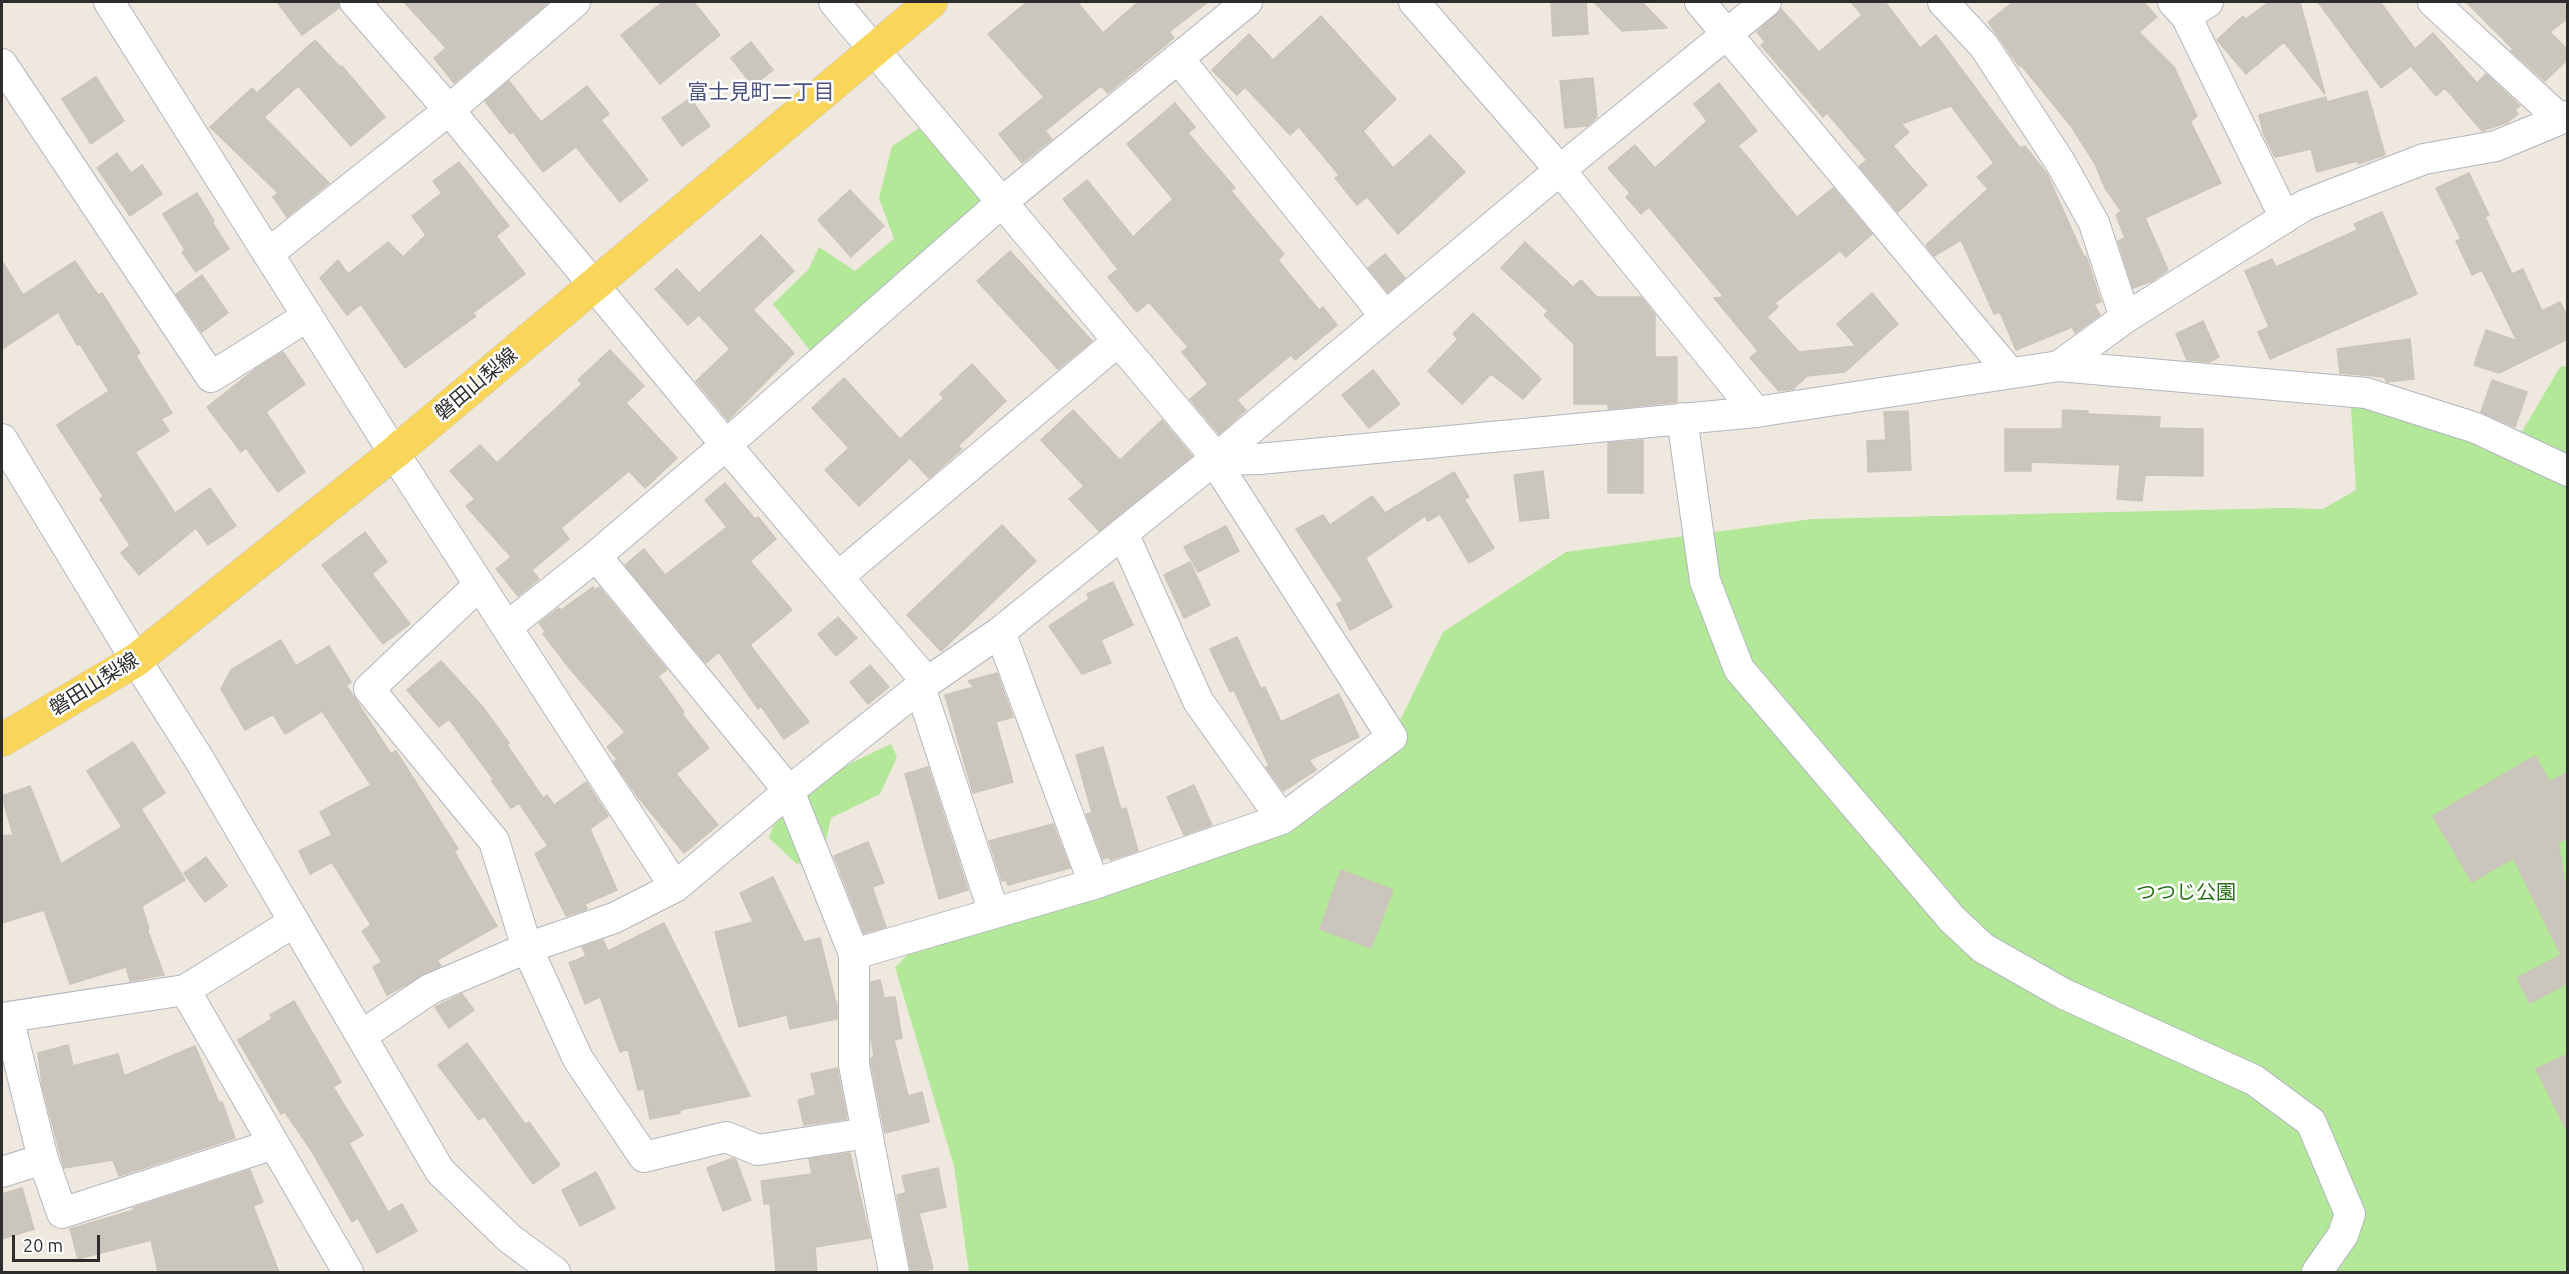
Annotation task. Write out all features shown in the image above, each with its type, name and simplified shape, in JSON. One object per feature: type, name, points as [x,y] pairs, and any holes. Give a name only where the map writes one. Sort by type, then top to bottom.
[{"type":"main road","name":"磐田山梨線","points":[[2,740],[136,660],[394,453],[931,2]]},
{"type":"street","points":[[109,2],[394,453],[675,886]]},
{"type":"street","points":[[355,2],[449,110],[595,285],[838,577],[924,685],[994,914]]},
{"type":"street","points":[[269,253],[449,110],[575,2]]},
{"type":"street","points":[[834,2],[1000,203],[1214,455],[1214,460],[1392,737],[1282,819],[1094,884],[854,954]]},
{"type":"street","points":[[508,626],[596,556],[726,445],[1000,203],[1246,2]]},
{"type":"street","points":[[1414,2],[1560,170],[1756,412]]},
{"type":"street","points":[[1700,2],[2010,372]]},
{"type":"street","points":[[361,1036],[430,989],[527,948],[614,918],[675,886],[789,791],[924,685],[1000,632],[1214,460],[1560,170],[1766,2]]},
{"type":"street","points":[[1943,2],[1984,46],[2060,162],[2094,223],[2125,318]]},
{"type":"street","points":[[2059,366],[2125,318],[2306,205],[2424,159],[2496,147],[2564,117],[2433,2]]},
{"type":"street","points":[[2189,6],[2285,218]]},
{"type":"street","points":[[1178,58],[1385,316]]},
{"type":"street","points":[[2,64],[211,377],[308,316]]},
{"type":"street","points":[[838,577],[1117,342]]},
{"type":"street","points":[[1214,460],[1270,458],[1756,412],[2059,366],[2366,393],[2476,428],[2568,471]]},
{"type":"street","points":[[1682,418],[1705,581],[1739,669],[1952,919],[1983,948],[2064,994],[2254,1080],[2311,1122],[2350,1214],[2343,1235],[2317,1272]]},
{"type":"street","points":[[2,439],[199,759],[440,1171],[509,1238],[555,1272]]},
{"type":"street","points":[[1123,533],[1197,701],[1282,819]]},
{"type":"street","points":[[596,556],[789,791],[854,954],[854,1065],[894,1272]]},
{"type":"street","points":[[479,585],[369,689],[494,842],[527,948],[578,1059],[644,1158],[726,1137],[758,1150],[867,1133]]},
{"type":"street","points":[[1000,632],[1094,884]]},
{"type":"street","points":[[274,1144],[62,1213],[44,1159],[5,1018],[185,990],[294,922]]},
{"type":"street","points":[[185,990],[348,1272]]},
{"type":"street","points":[[2,1172],[44,1159]]},
{"type":"green space","points":[[921,127],[996,208],[820,363],[773,304],[808,270],[819,247],[855,271],[894,239],[879,198],[892,146]]},
{"type":"green space","name":"つつじ公園","points":[[2567,366],[2567,1272],[969,1272],[954,1166],[895,967],[931,932],[1282,819],[1392,737],[1443,632],[1566,552],[1812,519],[2323,509],[2356,490],[2350,392],[2514,445],[2560,367]]},
{"type":"green space","points":[[891,744],[897,757],[880,794],[831,818],[824,851],[797,864],[769,838],[779,809],[828,774]]},
{"type":"building","points":[[277,2],[338,2],[339,8],[302,35]]},
{"type":"building","points":[[404,2],[549,2],[454,83],[434,58],[446,48]]},
{"type":"building","points":[[663,2],[694,2],[720,35],[660,84],[621,35]]},
{"type":"building","points":[[1027,2],[1077,2],[1103,33],[1138,2],[1208,2],[1169,32],[1174,38],[1108,93],[1101,86],[1045,131],[1052,139],[1022,163],[999,134],[1044,97],[988,34]]},
{"type":"building","points":[[1551,2],[1586,2],[1588,34],[1553,36]]},
{"type":"building","points":[[1594,2],[1642,2],[1667,28],[1622,31]]},
{"type":"building","points":[[1851,2],[1885,2],[1920,48],[1936,35],[2020,148],[2025,146],[2047,174],[2084,257],[2086,256],[2101,302],[2094,304],[2100,315],[2075,333],[2072,327],[2016,350],[2000,312],[1994,314],[1961,240],[1934,256],[1926,245],[1988,189],[1977,177],[1994,163],[1951,106],[1901,124],[1909,132],[1893,146],[1927,185],[1898,212],[1859,166],[1867,160],[1827,113],[1823,117],[1761,45],[1765,42],[1757,32],[1781,9],[1819,52],[1862,15]]},
{"type":"building","points":[[2013,2],[2144,2],[2157,17],[2139,32],[2174,67],[2197,116],[2189,123],[2221,183],[2145,218],[2168,270],[2152,281],[2133,288],[2118,241],[2125,238],[2116,215],[2121,211],[2105,188],[2095,164],[2071,126],[2021,65],[2019,66],[1988,22]]},
{"type":"building","points":[[2269,2],[2300,2],[2325,94],[2284,42],[2246,74],[2217,40],[2243,16],[2246,19]]},
{"type":"building","points":[[2318,2],[2380,2],[2415,49],[2433,33],[2477,83],[2486,74],[2520,106],[2515,110],[2518,114],[2508,122],[2482,131],[2445,88],[2436,96],[2411,66],[2381,88]]},
{"type":"building","points":[[2466,2],[2568,2],[2568,18],[2550,32],[2568,50],[2568,59],[2545,81],[2511,51],[2513,49]]},
{"type":"building","points":[[1321,16],[1396,99],[1363,131],[1393,168],[1430,135],[1465,172],[1398,234],[1367,197],[1357,205],[1335,178],[1339,175],[1299,127],[1290,135],[1245,87],[1237,95],[1212,70],[1249,34],[1273,60]]},
{"type":"building","points":[[315,40],[340,67],[342,66],[385,117],[351,146],[298,86],[264,117],[329,183],[287,217],[273,197],[278,193],[210,127],[252,88],[257,93]]},
{"type":"building","points":[[751,42],[773,70],[753,86],[731,58]]},
{"type":"building","points":[[96,77],[124,121],[91,144],[62,99]]},
{"type":"building","points":[[1593,78],[1597,117],[1587,126],[1565,128],[1560,81]]},
{"type":"building","points":[[509,81],[541,122],[587,86],[609,114],[601,120],[648,180],[620,202],[576,147],[543,172],[513,132],[510,134],[485,101]]},
{"type":"building","points":[[1719,83],[1757,131],[1738,146],[1797,217],[1833,188],[1872,234],[1846,257],[1840,251],[1775,303],[1778,307],[1767,317],[1799,352],[1856,346],[1837,324],[1872,293],[1898,324],[1845,372],[1807,376],[1793,389],[1779,391],[1750,358],[1758,351],[1714,298],[1724,297],[1649,207],[1641,214],[1626,197],[1630,193],[1608,168],[1635,145],[1655,168],[1707,121],[1694,104]]},
{"type":"building","points":[[2367,91],[2385,155],[2358,164],[2357,161],[2317,172],[2311,149],[2275,157],[2264,135],[2259,115],[2326,97],[2327,102]]},
{"type":"building","points":[[690,98],[710,126],[682,146],[662,118]]},
{"type":"building","points":[[1175,103],[1195,127],[1188,133],[1235,188],[1231,191],[1284,254],[1278,260],[1319,310],[1323,307],[1337,325],[1295,360],[1291,355],[1237,400],[1246,410],[1219,434],[1190,399],[1208,384],[1182,352],[1188,347],[1149,302],[1137,312],[1108,277],[1118,269],[1063,199],[1087,180],[1133,237],[1173,199],[1127,144]]},
{"type":"building","points":[[117,153],[131,173],[142,165],[162,194],[130,216],[97,168]]},
{"type":"building","points":[[459,162],[509,226],[496,236],[525,274],[473,313],[476,316],[405,368],[361,304],[347,315],[320,278],[338,260],[348,274],[388,242],[403,257],[426,235],[412,216],[442,193],[433,181]]},
{"type":"building","points":[[2469,173],[2489,215],[2485,217],[2512,274],[2523,269],[2542,311],[2560,302],[2568,318],[2568,339],[2499,373],[2474,365],[2486,330],[2517,341],[2482,270],[2472,275],[2456,241],[2461,239],[2436,188]]},
{"type":"building","points":[[850,190],[884,226],[851,257],[818,220]]},
{"type":"building","points":[[197,193],[229,249],[196,272],[182,252],[185,250],[163,214]]},
{"type":"building","points":[[2382,212],[2417,294],[2270,359],[2258,332],[2269,327],[2245,271],[2272,259],[2276,267],[2357,230],[2354,224]]},
{"type":"building","points":[[761,235],[794,271],[753,310],[794,353],[728,420],[696,381],[730,349],[699,315],[688,325],[655,289],[677,269],[699,293]]},
{"type":"building","points":[[1525,242],[1573,287],[1581,280],[1597,297],[1641,297],[1655,315],[1655,357],[1677,357],[1677,402],[1608,409],[1608,404],[1574,404],[1574,344],[1544,315],[1548,311],[1501,268]]},
{"type":"building","points":[[1010,251],[1092,341],[1058,369],[977,281]]},
{"type":"building","points":[[1385,254],[1405,278],[1388,292],[1368,268]]},
{"type":"building","points":[[2,261],[23,295],[75,261],[98,295],[102,293],[140,353],[136,356],[172,413],[161,419],[169,431],[135,452],[175,513],[210,488],[236,526],[208,545],[196,528],[139,575],[121,553],[130,545],[100,499],[103,496],[57,425],[109,391],[80,344],[77,345],[58,312],[2,349]]},
{"type":"building","points":[[202,275],[228,313],[202,332],[176,294]]},
{"type":"building","points":[[1473,313],[1541,379],[1523,399],[1491,374],[1462,404],[1428,371],[1458,339],[1453,334]]},
{"type":"building","points":[[2203,321],[2219,357],[2209,362],[2187,360],[2176,334]]},
{"type":"building","points":[[2410,339],[2414,379],[2387,382],[2384,377],[2340,373],[2337,349]]},
{"type":"building","points":[[610,350],[644,386],[626,403],[677,458],[645,488],[629,471],[561,528],[569,539],[532,570],[539,579],[518,596],[496,569],[511,557],[466,506],[475,499],[450,471],[480,445],[497,463],[582,384],[578,380]]},
{"type":"building","points":[[283,352],[305,384],[266,412],[305,472],[278,492],[246,448],[241,452],[207,407],[254,370]]},
{"type":"building","points":[[972,364],[1006,401],[958,446],[962,449],[929,478],[910,458],[859,506],[825,470],[849,448],[812,408],[844,378],[900,439],[944,398],[940,394]]},
{"type":"building","points":[[1373,370],[1400,404],[1369,428],[1342,395]]},
{"type":"building","points":[[2492,380],[2527,392],[2515,427],[2481,412]]},
{"type":"building","points":[[1073,410],[1120,460],[1162,420],[1192,456],[1099,531],[1069,499],[1084,486],[1041,440]]},
{"type":"building","points":[[2063,410],[2088,411],[2088,414],[2160,417],[2159,428],[2203,429],[2203,476],[2145,475],[2142,501],[2117,499],[2120,465],[2031,462],[2031,471],[2005,471],[2005,429],[2062,429]]},
{"type":"building","points":[[1908,411],[1911,470],[1868,472],[1867,441],[1886,440],[1884,412]]},
{"type":"building","points":[[1643,440],[1643,493],[1608,493],[1608,443]]},
{"type":"building","points":[[1543,471],[1549,518],[1520,521],[1514,475]]},
{"type":"building","points":[[1454,472],[1469,497],[1464,499],[1494,548],[1469,563],[1440,514],[1428,521],[1425,516],[1366,558],[1392,607],[1350,630],[1337,604],[1343,601],[1296,529],[1323,515],[1330,525],[1372,496],[1385,513]]},
{"type":"building","points":[[725,483],[755,519],[758,517],[776,539],[750,561],[792,610],[750,645],[809,722],[784,739],[761,706],[758,709],[719,652],[706,663],[625,565],[644,549],[665,575],[727,527],[705,500]]},
{"type":"building","points":[[1002,525],[1036,561],[941,651],[907,615]]},
{"type":"building","points":[[1226,526],[1239,551],[1198,572],[1184,547]]},
{"type":"building","points":[[365,532],[387,562],[372,574],[410,624],[383,644],[322,565]]},
{"type":"building","points":[[1190,562],[1210,605],[1184,618],[1164,575]]},
{"type":"building","points":[[1113,582],[1133,625],[1101,640],[1111,663],[1082,674],[1049,626],[1089,599],[1087,594]]},
{"type":"building","points":[[593,587],[595,590],[599,587],[667,670],[658,676],[684,712],[682,714],[709,748],[676,774],[718,825],[684,853],[638,797],[614,762],[617,759],[607,747],[625,732],[570,669],[543,634],[545,631],[539,623]]},
{"type":"building","points":[[838,617],[857,638],[836,656],[818,634]]},
{"type":"building","points":[[1237,637],[1261,689],[1265,687],[1281,722],[1339,694],[1359,737],[1309,760],[1316,770],[1283,791],[1266,767],[1269,766],[1234,690],[1230,692],[1210,649]]},
{"type":"building","points":[[281,640],[296,666],[329,646],[351,682],[346,685],[391,754],[396,751],[458,849],[454,851],[497,926],[437,960],[441,966],[387,995],[373,967],[382,962],[362,931],[371,925],[332,862],[310,874],[299,851],[332,835],[320,812],[371,785],[322,711],[285,734],[273,714],[245,730],[221,689],[231,670]]},
{"type":"building","points":[[441,661],[482,706],[509,743],[507,745],[543,798],[547,795],[554,805],[586,782],[608,816],[590,829],[617,890],[585,904],[587,909],[566,916],[535,854],[548,846],[519,803],[511,808],[492,781],[493,779],[449,719],[439,727],[407,690]]},
{"type":"building","points":[[870,665],[889,687],[868,704],[850,682]]},
{"type":"building","points":[[997,673],[1013,717],[996,722],[1013,782],[973,793],[945,695],[974,687],[968,681]]},
{"type":"building","points":[[133,742],[165,793],[141,809],[185,880],[142,906],[149,929],[147,929],[164,975],[130,981],[126,967],[70,984],[44,910],[2,923],[2,836],[13,835],[2,796],[30,786],[61,864],[122,827],[87,771]]},
{"type":"building","points":[[1103,747],[1121,810],[1126,808],[1138,851],[1110,860],[1109,857],[1103,859],[1086,814],[1092,813],[1076,755]]},
{"type":"building","points":[[2535,756],[2550,782],[2568,772],[2568,837],[2558,843],[2568,901],[2568,983],[2530,1003],[2517,978],[2561,955],[2513,858],[2472,882],[2433,816]]},
{"type":"building","points":[[928,767],[968,890],[939,899],[905,774]]},
{"type":"building","points":[[1194,785],[1212,825],[1184,835],[1167,797]]},
{"type":"building","points":[[1053,824],[1070,868],[1008,885],[1006,880],[1002,881],[989,841]]},
{"type":"building","points":[[868,842],[884,883],[872,887],[886,927],[864,933],[834,856]]},
{"type":"building","points":[[206,857],[227,886],[205,902],[184,873]]},
{"type":"building","points":[[1341,870],[1393,890],[1371,948],[1320,929]]},
{"type":"building","points":[[773,877],[804,942],[820,938],[837,1007],[837,1019],[790,1029],[787,1015],[739,1027],[715,932],[753,922],[740,893]]},
{"type":"building","points":[[664,923],[750,1096],[680,1110],[680,1113],[650,1119],[644,1089],[638,1090],[628,1049],[620,1052],[600,997],[585,1004],[569,963],[586,956],[582,947],[603,940],[608,951]]},
{"type":"building","points":[[880,980],[884,998],[895,997],[902,1038],[894,1040],[908,1096],[922,1092],[929,1122],[885,1133],[871,1063],[871,1058],[874,1057],[871,1039],[871,982]]},
{"type":"building","points":[[462,994],[474,1010],[449,1028],[435,1007]]},
{"type":"building","points":[[294,1001],[341,1082],[333,1087],[363,1135],[349,1143],[388,1212],[402,1204],[417,1231],[377,1253],[358,1218],[352,1222],[311,1150],[285,1112],[281,1114],[238,1040],[272,1019],[270,1015]]},
{"type":"building","points":[[467,1043],[525,1124],[529,1122],[560,1165],[533,1184],[484,1116],[479,1120],[438,1065]]},
{"type":"building","points":[[68,1045],[73,1066],[118,1054],[124,1076],[195,1046],[219,1103],[222,1102],[235,1138],[119,1176],[113,1160],[64,1168],[42,1085],[38,1053]]},
{"type":"building","points":[[2568,1054],[2568,1133],[2536,1069]]},
{"type":"building","points":[[837,1068],[847,1119],[804,1125],[798,1100],[816,1095],[811,1074]]},
{"type":"building","points":[[850,1153],[870,1238],[815,1247],[817,1272],[776,1272],[770,1204],[764,1204],[761,1181],[812,1174],[809,1159]]},
{"type":"building","points":[[733,1158],[736,1160],[751,1200],[723,1211],[707,1168]]},
{"type":"building","points":[[938,1168],[946,1207],[919,1213],[933,1269],[911,1272],[897,1195],[906,1193],[902,1176]]},
{"type":"building","points":[[250,1170],[263,1202],[253,1206],[279,1272],[158,1272],[151,1240],[78,1259],[70,1229],[134,1210],[133,1208]]},
{"type":"building","points":[[596,1172],[615,1208],[580,1226],[562,1190]]},
{"type":"building","points":[[22,1188],[34,1229],[2,1239],[2,1194]]},
{"type":"district","name":"富士見町二丁目","points":[[761,92]]}]
